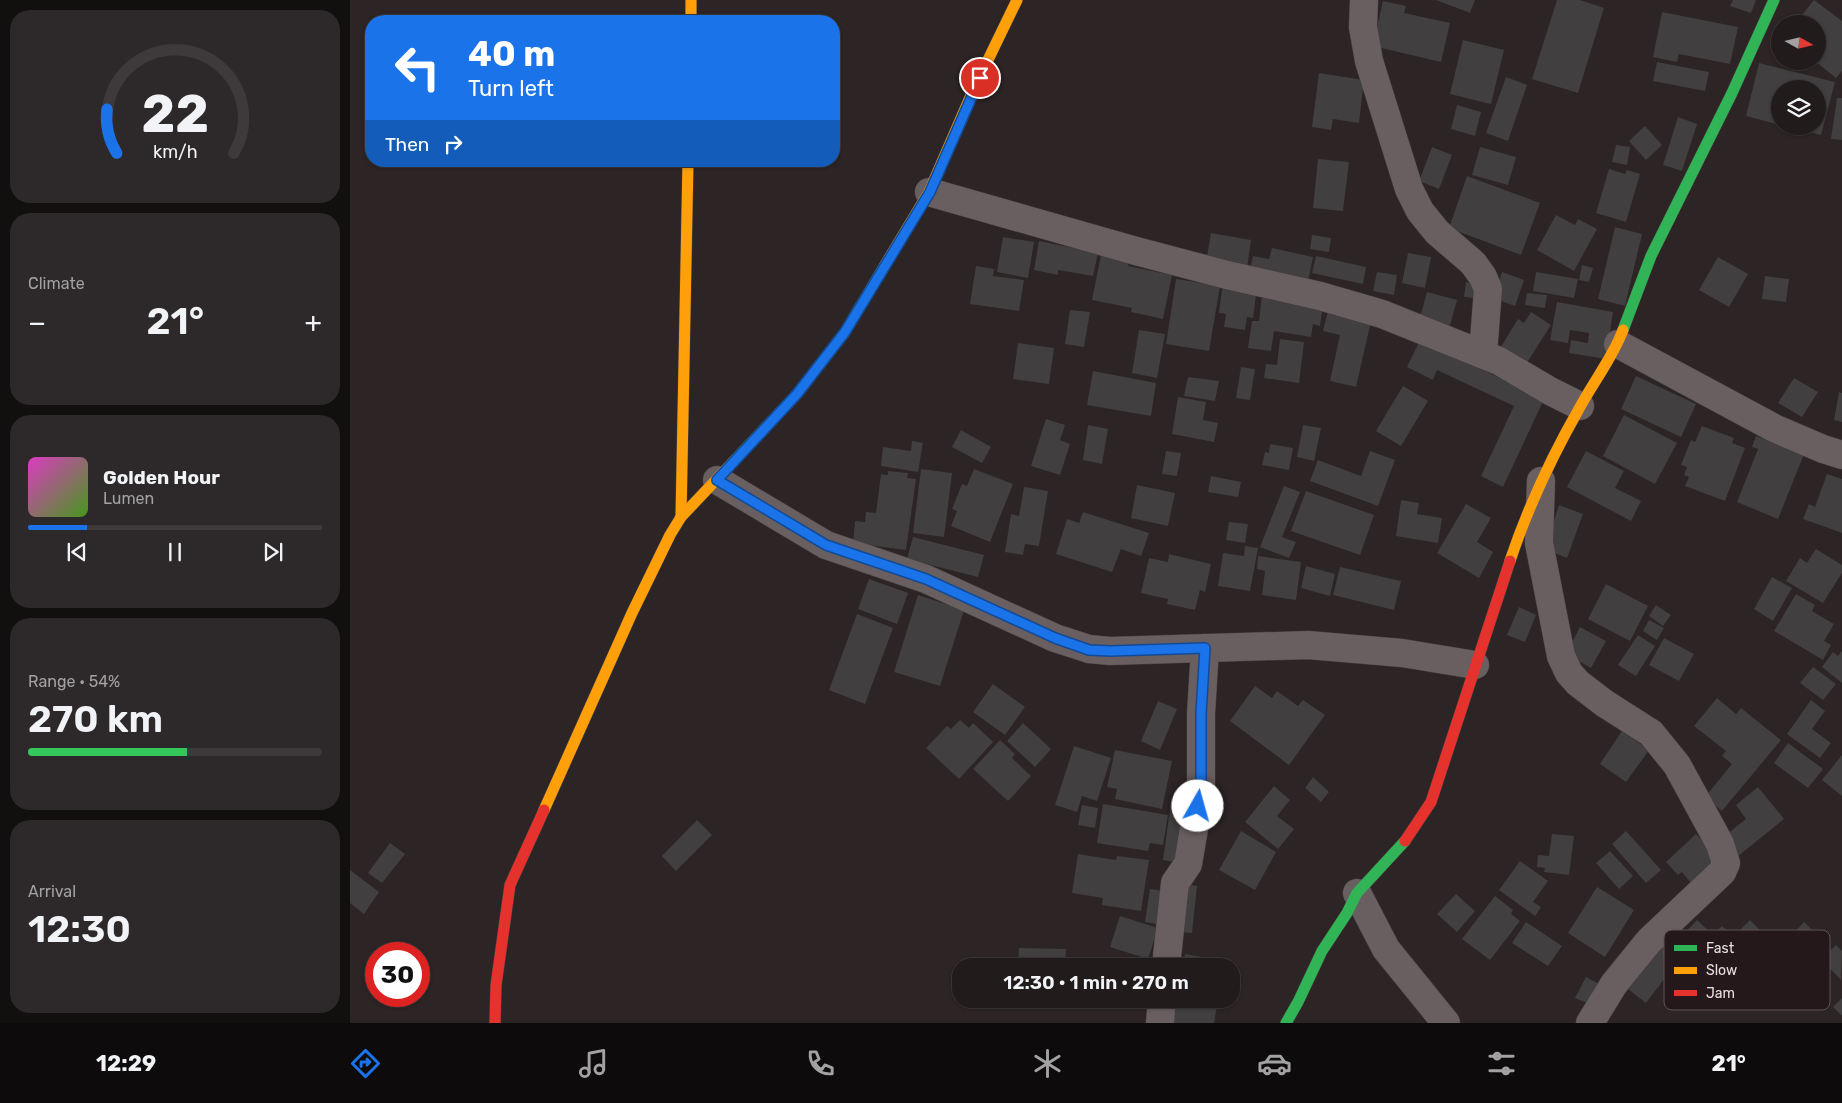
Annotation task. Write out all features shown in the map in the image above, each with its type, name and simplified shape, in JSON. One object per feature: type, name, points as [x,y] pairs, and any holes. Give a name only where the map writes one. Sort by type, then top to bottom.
[{"type":"street","points":[[691,0],[691,15]]},
{"type":"street","points":[[496,1023],[496,985],[510,885],[632,613],[670,535],[681,517],[797,394],[845,332],[930,192],[972,94],[1017,0]]},
{"type":"street","points":[[1364,0],[1363,27],[1369,61],[1410,189],[1420,210],[1437,232],[1473,263],[1488,289],[1483,354]]},
{"type":"street","points":[[1286,1023],[1322,951],[1347,913],[1357,893],[1408,838],[1431,802],[1522,525],[1580,406],[1618,344],[1651,256],[1732,93],[1774,0]]},
{"type":"street","points":[[681,517],[688,167]]},
{"type":"street","points":[[930,192],[1227,275],[1320,296],[1382,314],[1499,361],[1580,406]]},
{"type":"street","points":[[1618,344],[1774,428],[1842,455]]},
{"type":"street","points":[[717,480],[826,545],[926,579],[1055,638],[1089,650],[1308,646],[1402,652],[1475,665]]},
{"type":"street","points":[[1542,481],[1539,543],[1561,656],[1569,673],[1578,683],[1604,703],[1651,733],[1672,758],[1698,801],[1720,844],[1726,864],[1722,872],[1649,941],[1614,984],[1590,1023]]},
{"type":"street","points":[[1167,958],[1175,883],[1188,864],[1201,787],[1201,714],[1205,648]]},
{"type":"street","points":[[1357,893],[1386,949],[1446,1023]]},
{"type":"street","points":[[1160,1023],[1161,1008]]},
{"type":"building","points":[[1436,0],[1475,0],[1470,13]]},
{"type":"building","points":[[1557,0],[1580,0],[1604,8],[1578,93],[1532,79]]},
{"type":"building","points":[[1733,0],[1756,0],[1751,13],[1730,6]]},
{"type":"building","points":[[1814,0],[1842,21],[1842,71],[1836,78],[1826,70],[1826,15],[1802,15]]},
{"type":"building","points":[[1383,1],[1406,6],[1404,13],[1450,23],[1441,62],[1373,46]]},
{"type":"building","points":[[1662,12],[1738,27],[1730,64],[1679,54],[1677,62],[1653,57]]},
{"type":"building","points":[[1463,40],[1504,50],[1491,104],[1450,94]]},
{"type":"building","points":[[1657,62],[1709,72],[1705,91],[1653,81]]},
{"type":"building","points":[[1759,63],[1771,66],[1771,70],[1787,70],[1835,82],[1826,116],[1826,80],[1771,80],[1771,123],[1746,116]]},
{"type":"building","points":[[1319,73],[1364,80],[1359,123],[1333,119],[1331,130],[1312,127]]},
{"type":"building","points":[[1506,77],[1527,85],[1508,141],[1486,133]]},
{"type":"building","points":[[1837,98],[1842,98],[1842,140],[1831,139]]},
{"type":"building","points":[[1457,105],[1481,112],[1475,136],[1451,129]]},
{"type":"building","points":[[1678,117],[1697,124],[1682,171],[1663,165]]},
{"type":"building","points":[[1645,126],[1662,145],[1646,160],[1629,141]]},
{"type":"building","points":[[1616,145],[1630,147],[1627,165],[1612,162]]},
{"type":"building","points":[[1432,147],[1452,155],[1439,189],[1419,181]]},
{"type":"building","points":[[1480,147],[1516,157],[1508,185],[1472,175]]},
{"type":"building","points":[[1318,159],[1349,162],[1343,211],[1313,208]]},
{"type":"building","points":[[1609,169],[1625,174],[1627,170],[1640,174],[1626,222],[1596,213]]},
{"type":"building","points":[[1467,176],[1540,203],[1521,255],[1449,228]]},
{"type":"building","points":[[1556,215],[1575,225],[1578,219],[1597,229],[1574,271],[1537,250]]},
{"type":"building","points":[[1615,227],[1642,234],[1625,306],[1598,299]]},
{"type":"building","points":[[1211,233],[1251,240],[1247,269],[1206,262]]},
{"type":"building","points":[[1312,235],[1331,238],[1329,252],[1310,249]]},
{"type":"building","points":[[1003,237],[1034,242],[1028,278],[997,272]]},
{"type":"building","points":[[1039,241],[1098,253],[1093,276],[1058,270],[1058,275],[1034,270]]},
{"type":"building","points":[[1272,248],[1313,257],[1307,286],[1249,275],[1253,256],[1269,259]]},
{"type":"building","points":[[1408,253],[1431,257],[1425,288],[1402,283]]},
{"type":"building","points":[[1101,255],[1130,260],[1128,266],[1172,275],[1163,319],[1131,312],[1132,308],[1092,300]]},
{"type":"building","points":[[1316,256],[1366,267],[1363,284],[1312,273]]},
{"type":"building","points":[[1718,257],[1748,274],[1729,307],[1699,290]]},
{"type":"building","points":[[1582,265],[1593,268],[1589,282],[1579,280]]},
{"type":"building","points":[[976,266],[994,269],[993,276],[1024,280],[1019,311],[970,304]]},
{"type":"building","points":[[1377,272],[1397,275],[1394,295],[1373,291]]},
{"type":"building","points":[[1502,272],[1524,280],[1515,306],[1493,298]]},
{"type":"building","points":[[1536,272],[1578,279],[1574,298],[1533,291]]},
{"type":"building","points":[[1765,276],[1789,279],[1786,302],[1762,299]]},
{"type":"building","points":[[1176,279],[1220,286],[1209,351],[1166,344]]},
{"type":"building","points":[[1466,282],[1484,285],[1482,299],[1464,297]]},
{"type":"building","points":[[1222,289],[1256,295],[1253,318],[1247,317],[1245,330],[1224,327],[1226,314],[1219,313]]},
{"type":"building","points":[[1427,292],[1457,300],[1449,329],[1419,321]]},
{"type":"building","points":[[1527,293],[1547,295],[1545,308],[1525,305]]},
{"type":"building","points":[[1262,295],[1323,305],[1320,326],[1313,324],[1311,337],[1274,331],[1271,351],[1248,348],[1252,321],[1259,321]]},
{"type":"building","points":[[1557,302],[1613,312],[1606,359],[1569,353],[1571,340],[1588,343],[1589,333],[1570,330],[1568,343],[1550,340]]},
{"type":"building","points":[[1329,307],[1372,317],[1356,387],[1330,381],[1340,335],[1323,331]]},
{"type":"building","points":[[1070,310],[1090,312],[1084,347],[1065,344]]},
{"type":"building","points":[[1531,312],[1551,325],[1523,369],[1497,353],[1518,319],[1524,323]]},
{"type":"building","points":[[1139,330],[1165,334],[1157,378],[1132,373]]},
{"type":"building","points":[[1280,339],[1304,342],[1299,383],[1264,378],[1266,364],[1277,365]]},
{"type":"building","points":[[1420,340],[1544,399],[1503,487],[1481,476],[1514,406],[1437,370],[1433,380],[1407,367]]},
{"type":"building","points":[[1018,343],[1054,348],[1049,384],[1013,379]]},
{"type":"building","points":[[1241,367],[1255,369],[1250,400],[1236,398]]},
{"type":"building","points":[[1093,371],[1156,383],[1151,416],[1087,405]]},
{"type":"building","points":[[1636,376],[1696,404],[1681,437],[1621,409]]},
{"type":"building","points":[[1188,377],[1219,381],[1215,401],[1184,396]]},
{"type":"building","points":[[1794,378],[1818,392],[1802,417],[1778,403]]},
{"type":"building","points":[[1403,386],[1428,401],[1401,446],[1376,431]]},
{"type":"building","points":[[1839,392],[1842,393],[1842,422],[1834,420]]},
{"type":"building","points":[[1178,397],[1206,402],[1203,420],[1218,423],[1214,442],[1172,434]]},
{"type":"building","points":[[1624,415],[1677,443],[1655,484],[1603,456]]},
{"type":"building","points":[[1046,419],[1065,425],[1060,440],[1070,444],[1060,475],[1031,466]]},
{"type":"building","points":[[1088,425],[1108,429],[1102,464],[1083,460]]},
{"type":"building","points":[[1303,425],[1321,428],[1314,461],[1297,457]]},
{"type":"building","points":[[1702,426],[1734,438],[1732,443],[1745,448],[1725,501],[1685,486],[1689,477],[1684,475],[1687,467],[1681,465],[1691,440],[1695,442]]},
{"type":"building","points":[[961,430],[991,447],[982,463],[952,447]]},
{"type":"building","points":[[1756,436],[1804,454],[1778,519],[1737,502],[1758,449],[1752,447]]},
{"type":"building","points":[[912,441],[923,443],[918,472],[881,466],[883,447],[911,451]]},
{"type":"building","points":[[1270,444],[1293,448],[1289,470],[1262,465],[1265,452],[1269,453]]},
{"type":"building","points":[[1166,451],[1181,453],[1177,476],[1162,474]]},
{"type":"building","points":[[1370,451],[1395,460],[1378,506],[1310,481],[1318,460],[1361,476]]},
{"type":"building","points":[[1586,451],[1624,471],[1615,488],[1641,501],[1631,521],[1567,487]]},
{"type":"building","points":[[921,469],[952,473],[944,537],[913,533]]},
{"type":"building","points":[[974,469],[1013,484],[990,542],[951,526],[957,511],[952,509],[962,484],[967,486]]},
{"type":"building","points":[[888,471],[908,473],[907,478],[916,479],[906,550],[853,543],[855,521],[865,522],[866,512],[876,513],[881,474],[888,475]]},
{"type":"building","points":[[1827,474],[1842,479],[1842,533],[1803,519],[1809,504],[1815,507]]},
{"type":"building","points":[[1211,476],[1241,482],[1238,497],[1208,492]]},
{"type":"building","points":[[1137,485],[1175,493],[1168,526],[1131,518]]},
{"type":"building","points":[[1284,486],[1300,492],[1282,537],[1296,542],[1289,558],[1260,547]]},
{"type":"building","points":[[1024,487],[1048,491],[1039,546],[1025,544],[1023,555],[1005,552],[1011,514],[1019,516]]},
{"type":"building","points":[[1306,491],[1374,515],[1360,555],[1291,531]]},
{"type":"building","points":[[1401,500],[1419,503],[1417,514],[1442,518],[1438,543],[1396,536]]},
{"type":"building","points":[[1466,504],[1491,518],[1477,542],[1493,552],[1479,578],[1437,553]]},
{"type":"building","points":[[1559,505],[1583,514],[1567,558],[1545,549]]},
{"type":"building","points":[[1083,512],[1149,533],[1141,556],[1121,549],[1112,572],[1056,554],[1067,519],[1079,523]]},
{"type":"building","points":[[1229,522],[1248,524],[1245,543],[1226,540]]},
{"type":"building","points":[[913,537],[984,555],[978,577],[907,559]]},
{"type":"building","points":[[1245,546],[1258,548],[1250,591],[1218,586],[1223,553],[1244,556]]},
{"type":"building","points":[[1816,549],[1842,565],[1842,573],[1823,603],[1786,581],[1800,558],[1807,563]]},
{"type":"building","points":[[1169,554],[1211,564],[1205,592],[1200,590],[1195,610],[1167,604],[1168,599],[1141,593],[1149,558],[1168,562]]},
{"type":"building","points":[[1258,556],[1301,562],[1296,600],[1262,595],[1265,571],[1257,569]]},
{"type":"building","points":[[1306,566],[1335,574],[1330,596],[1301,588]]},
{"type":"building","points":[[1340,567],[1401,581],[1394,610],[1333,595]]},
{"type":"building","points":[[1772,577],[1792,588],[1773,621],[1754,609]]},
{"type":"building","points":[[869,579],[908,593],[897,624],[858,609]]},
{"type":"building","points":[[1606,584],[1648,606],[1630,641],[1588,619]]},
{"type":"building","points":[[1796,594],[1815,605],[1812,611],[1834,624],[1824,641],[1831,645],[1823,660],[1774,631]]},
{"type":"building","points":[[918,595],[964,610],[940,686],[894,672]]},
{"type":"building","points":[[1656,605],[1671,615],[1663,626],[1649,616]]},
{"type":"building","points":[[1519,607],[1536,615],[1525,642],[1507,635]]},
{"type":"building","points":[[857,614],[893,628],[865,704],[829,690]]},
{"type":"building","points":[[1649,620],[1664,628],[1657,640],[1643,631]]},
{"type":"building","points":[[1580,627],[1606,641],[1591,668],[1566,654]]},
{"type":"building","points":[[1638,635],[1655,646],[1636,676],[1618,665]]},
{"type":"building","points":[[1664,638],[1694,654],[1679,681],[1649,665]]},
{"type":"building","points":[[1842,651],[1842,683],[1822,667],[1833,652],[1838,656]]},
{"type":"building","points":[[1813,667],[1836,684],[1823,700],[1800,683]]},
{"type":"building","points":[[993,684],[1025,707],[1005,735],[973,712]]},
{"type":"building","points":[[1255,686],[1272,698],[1277,691],[1298,706],[1303,700],[1325,715],[1289,765],[1230,721]]},
{"type":"building","points":[[1717,698],[1736,714],[1741,708],[1781,740],[1722,811],[1705,797],[1732,764],[1722,756],[1726,751],[1694,726]]},
{"type":"building","points":[[1811,700],[1825,711],[1812,729],[1831,743],[1820,758],[1787,734]]},
{"type":"building","points":[[1158,701],[1177,709],[1160,750],[1141,741]]},
{"type":"building","points":[[960,720],[969,728],[973,723],[993,742],[959,779],[926,748],[947,726],[951,729]]},
{"type":"building","points":[[1023,723],[1051,749],[1035,767],[1007,741]]},
{"type":"building","points":[[1622,731],[1649,750],[1626,782],[1600,764]]},
{"type":"building","points":[[1000,740],[1015,754],[1012,758],[1031,776],[1008,801],[973,769]]},
{"type":"building","points":[[1788,743],[1823,769],[1808,788],[1774,763]]},
{"type":"building","points":[[1074,746],[1111,758],[1097,801],[1082,796],[1077,812],[1055,805]]},
{"type":"building","points":[[1115,750],[1172,761],[1162,809],[1115,799],[1117,789],[1107,787]]},
{"type":"building","points":[[1842,755],[1842,796],[1822,780]]},
{"type":"building","points":[[1313,777],[1329,792],[1321,802],[1305,788]]},
{"type":"building","points":[[1274,786],[1290,800],[1277,816],[1294,829],[1278,849],[1245,822]]},
{"type":"building","points":[[1758,787],[1784,819],[1737,857],[1722,838],[1746,819],[1736,805]]},
{"type":"building","points":[[1171,803],[1194,806],[1186,864],[1163,860]]},
{"type":"building","points":[[1103,804],[1168,815],[1163,845],[1150,843],[1148,851],[1097,843]]},
{"type":"building","points":[[1082,805],[1098,808],[1095,828],[1078,825]]},
{"type":"building","points":[[697,820],[712,835],[676,871],[662,856]]},
{"type":"building","points":[[1241,831],[1276,852],[1255,890],[1219,870]]},
{"type":"building","points":[[1626,831],[1661,870],[1646,883],[1612,844]]},
{"type":"building","points":[[1552,834],[1574,836],[1569,875],[1544,872],[1545,868],[1537,867],[1538,855],[1549,856]]},
{"type":"building","points":[[1696,834],[1719,858],[1691,883],[1682,872],[1678,875],[1666,862]]},
{"type":"building","points":[[390,843],[405,854],[382,883],[368,873]]},
{"type":"building","points":[[1610,851],[1633,876],[1619,889],[1596,863]]},
{"type":"building","points":[[1078,854],[1116,860],[1117,856],[1149,860],[1141,911],[1102,905],[1103,898],[1072,893]]},
{"type":"building","points":[[1520,861],[1548,881],[1533,902],[1541,907],[1535,916],[1499,890]]},
{"type":"building","points":[[350,870],[379,892],[364,914],[350,903]]},
{"type":"building","points":[[1178,883],[1197,886],[1192,933],[1172,931]]},
{"type":"building","points":[[1597,887],[1634,910],[1605,957],[1568,933]]},
{"type":"building","points":[[1150,889],[1173,892],[1167,926],[1145,922]]},
{"type":"building","points":[[1456,894],[1475,911],[1457,932],[1437,914]]},
{"type":"building","points":[[1495,896],[1513,910],[1511,914],[1520,921],[1490,960],[1462,939]]},
{"type":"building","points":[[1120,916],[1158,928],[1148,958],[1110,947]]},
{"type":"building","points":[[1697,920],[1708,930],[1688,930]]},
{"type":"building","points":[[1750,920],[1760,930],[1742,930]]},
{"type":"building","points":[[1526,922],[1562,946],[1548,966],[1512,943]]},
{"type":"building","points":[[1804,922],[1812,930],[1797,930]]},
{"type":"building","points":[[1722,926],[1726,930],[1718,930]]},
{"type":"building","points":[[1663,944],[1664,979],[1646,1003],[1628,989]]},
{"type":"building","points":[[1836,945],[1842,951],[1841,980],[1830,968],[1830,951]]},
{"type":"building","points":[[1019,948],[1066,949],[1065,958],[1018,958]]},
{"type":"building","points":[[1185,954],[1208,958],[1184,958]]},
{"type":"building","points":[[1586,977],[1599,984],[1589,1004],[1575,998]]},
{"type":"building","points":[[1842,998],[1842,1016],[1833,1007]]},
{"type":"building","points":[[1172,1008],[1217,1008],[1214,1023],[1169,1023]]},
{"type":"traffic: fast","points":[[1623,330],[1651,256],[1732,93],[1774,0]]},
{"type":"traffic: fast","points":[[733,462],[797,394],[845,332],[885,265]]},
{"type":"traffic: fast","points":[[1286,1023],[1322,951],[1347,913],[1357,893],[1405,841]]},
{"type":"traffic: slow","points":[[691,0],[691,15]]},
{"type":"traffic: slow","points":[[885,265],[929,192],[972,93],[1017,0]]},
{"type":"traffic: slow","points":[[681,517],[688,167]]},
{"type":"traffic: slow","points":[[1510,561],[1550,463],[1614,350],[1623,330]]},
{"type":"traffic: slow","points":[[544,810],[632,613],[670,535],[681,517],[733,462]]},
{"type":"traffic: jam","points":[[1405,841],[1431,802],[1510,561]]},
{"type":"traffic: jam","points":[[495,1023],[496,985],[510,885],[544,810]]},
{"type":"route","points":[[980,78],[930,192],[845,332],[797,394],[717,480],[826,545],[926,579],[1055,638],[1089,650],[1205,648],[1201,714],[1201,787],[1198,806]]}]
